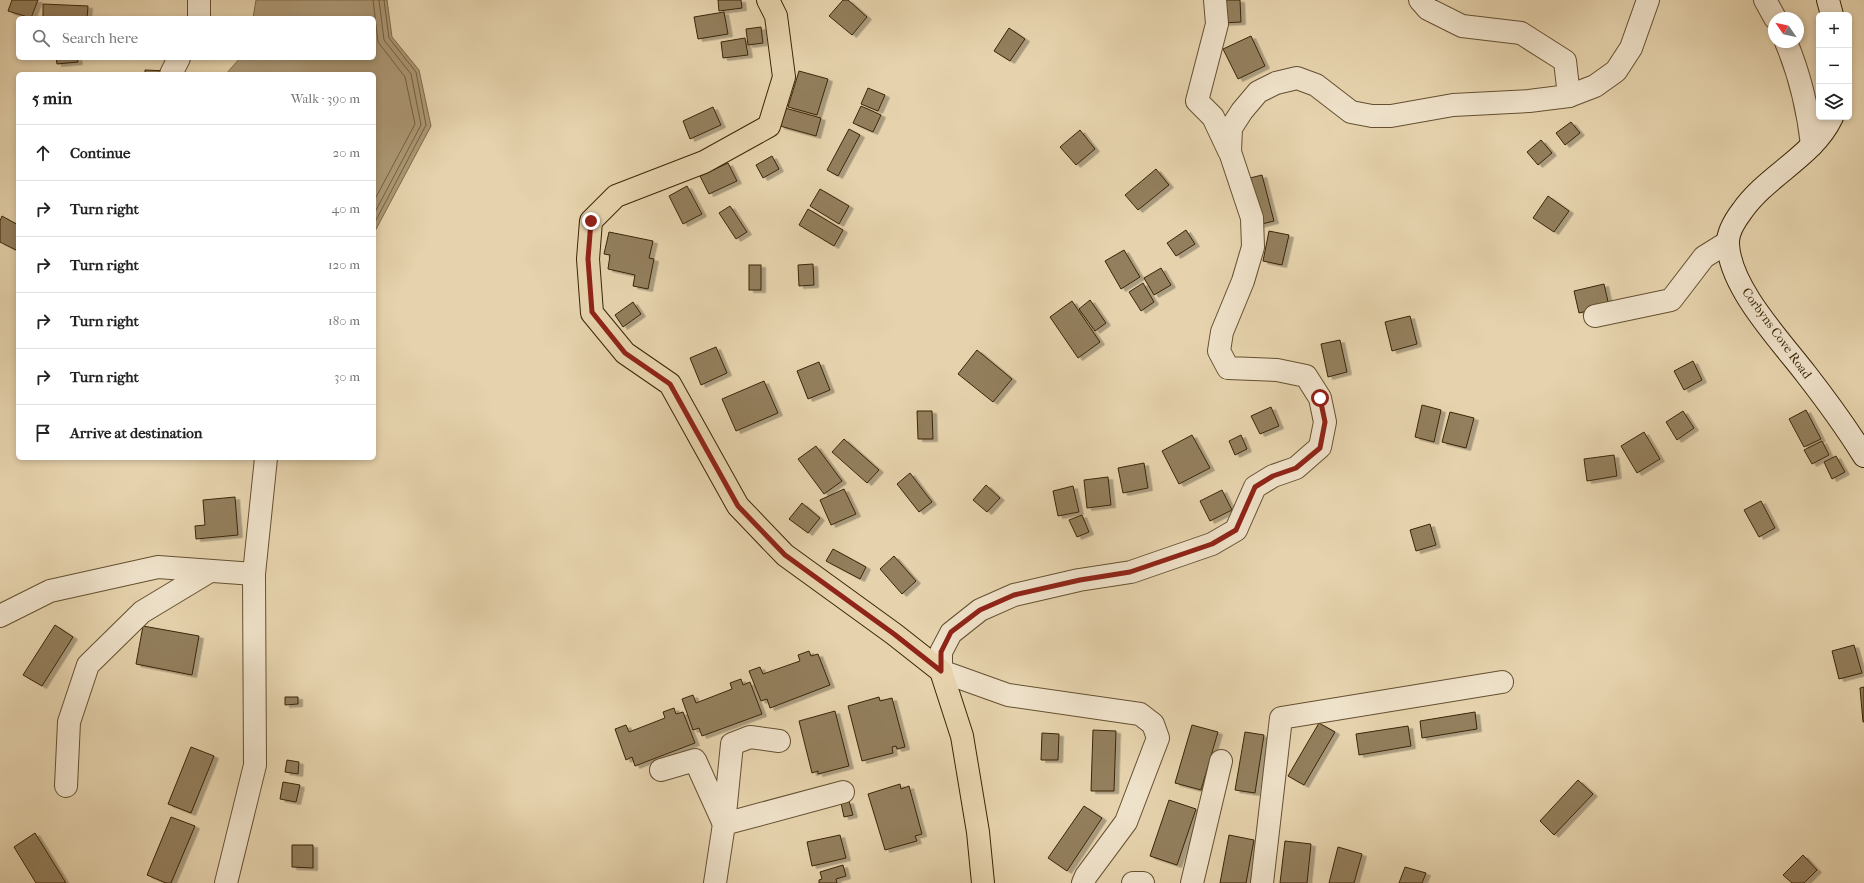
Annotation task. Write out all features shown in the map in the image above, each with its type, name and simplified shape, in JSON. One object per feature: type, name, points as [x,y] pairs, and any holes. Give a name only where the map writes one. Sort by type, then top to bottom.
[{"type":"main road","points":[[768,0],[776,16],[784,77],[768,126],[704,162],[616,196],[591,221],[588,259],[592,312],[625,353],[670,384],[738,506],[785,555],[894,634],[941,671],[962,736],[978,832],[983,883]]},
{"type":"street","points":[[199,0],[200,16]]},
{"type":"street","points":[[1083,883],[1086,876],[1126,822],[1158,738],[1153,724],[1140,714],[1008,695],[941,671],[941,652],[951,632],[980,610],[1014,595],[1080,580],[1130,572],[1212,544],[1236,530],[1255,487],[1273,476],[1296,468],[1320,448],[1325,422],[1320,398],[1306,376],[1277,370],[1228,368],[1219,351],[1222,332],[1243,281],[1253,247],[1252,218],[1230,152],[1213,117],[1197,101],[1217,24],[1215,0]]},
{"type":"street","points":[[1420,0],[1428,9],[1462,26],[1521,33],[1565,61],[1569,96]]},
{"type":"street","points":[[1230,152],[1231,128],[1242,111],[1258,92],[1276,83],[1297,78],[1316,84],[1351,112],[1372,116],[1391,116],[1453,105],[1529,101],[1569,96],[1596,86],[1616,71],[1631,48],[1648,0]]},
{"type":"street","points":[[1765,0],[1772,12]]},
{"type":"street","points":[[1828,0],[1831,12]]},
{"type":"street","points":[[1788,48],[1796,66],[1809,121],[1812,145]]},
{"type":"street","points":[[172,72],[178,60]]},
{"type":"street","name":"Corbyns Cove Road","points":[[1830,120],[1812,145],[1763,188],[1743,209],[1734,225],[1728,242],[1731,262],[1738,280],[1754,307],[1843,422],[1864,456]]},
{"type":"street","points":[[1595,316],[1671,300],[1704,257],[1728,242]]},
{"type":"street","points":[[226,883],[255,765],[254,574],[266,460]]},
{"type":"street","points":[[0,616],[50,591],[158,567],[254,574]]},
{"type":"street","points":[[66,786],[69,722],[88,665],[142,612],[210,571]]},
{"type":"street","points":[[1262,883],[1281,718],[1502,682]]},
{"type":"street","points":[[715,883],[724,824],[732,744],[750,737],[779,741]]},
{"type":"street","points":[[660,770],[695,760],[724,824]]},
{"type":"street","points":[[1192,883],[1221,761]]},
{"type":"street","points":[[724,824],[843,792]]},
{"type":"street","points":[[1133,883],[1142,883]]},
{"type":"water","points":[[256,0],[387,0],[392,37],[419,70],[431,126],[376,229],[376,72],[228,72],[238,60],[376,60],[376,16],[253,16]]},
{"type":"building","points":[[12,0],[38,0],[32,16],[24,16],[8,11]]},
{"type":"building","points":[[718,0],[741,0],[742,8],[719,11]]},
{"type":"building","points":[[843,0],[848,0],[867,17],[852,35],[829,16]]},
{"type":"building","points":[[1219,0],[1240,0],[1241,22],[1221,23]]},
{"type":"building","points":[[43,4],[88,6],[87,16],[43,16]]},
{"type":"building","points":[[724,12],[728,34],[698,39],[694,17]]},
{"type":"building","points":[[761,27],[763,43],[748,45],[746,29]]},
{"type":"building","points":[[1009,28],[1025,39],[1010,61],[994,51]]},
{"type":"building","points":[[1251,36],[1265,66],[1238,79],[1223,49]]},
{"type":"building","points":[[745,38],[748,55],[723,58],[721,42]]},
{"type":"building","points":[[56,60],[78,60],[78,62],[57,64]]},
{"type":"building","points":[[145,70],[168,71],[168,72],[145,72]]},
{"type":"building","points":[[799,71],[828,79],[817,115],[788,107]]},
{"type":"building","points":[[868,88],[885,95],[878,111],[861,104]]},
{"type":"building","points":[[861,106],[881,115],[873,132],[853,123]]},
{"type":"building","points":[[713,107],[721,125],[690,139],[683,121]]},
{"type":"building","points":[[785,108],[821,118],[816,136],[780,126]]},
{"type":"building","points":[[1571,122],[1580,133],[1565,145],[1556,133]]},
{"type":"building","points":[[849,129],[860,135],[838,176],[827,170]]},
{"type":"building","points":[[1080,130],[1095,149],[1076,165],[1060,147]]},
{"type":"building","points":[[1541,140],[1552,153],[1538,165],[1527,152]]},
{"type":"building","points":[[772,156],[779,169],[763,178],[756,165]]},
{"type":"building","points":[[728,163],[737,181],[709,194],[700,176]]},
{"type":"building","points":[[1156,169],[1169,185],[1138,210],[1125,195]]},
{"type":"building","points":[[1262,175],[1274,221],[1258,225],[1246,179]]},
{"type":"building","points":[[687,186],[702,214],[683,224],[669,196]]},
{"type":"building","points":[[820,189],[849,206],[839,224],[810,206]]},
{"type":"building","points":[[1548,196],[1569,211],[1554,232],[1533,218]]},
{"type":"building","points":[[730,206],[747,232],[736,239],[719,213]]},
{"type":"building","points":[[808,209],[843,230],[834,246],[799,225]]},
{"type":"building","points":[[2,216],[16,224],[16,250],[0,242],[0,221]]},
{"type":"building","points":[[1186,230],[1195,244],[1176,256],[1167,243]]},
{"type":"building","points":[[1269,231],[1289,235],[1282,265],[1263,261]]},
{"type":"building","points":[[609,232],[653,241],[649,258],[654,259],[648,289],[633,286],[635,275],[608,269],[610,255],[604,254]]},
{"type":"building","points":[[1124,250],[1140,277],[1121,289],[1105,261]]},
{"type":"building","points":[[813,264],[814,285],[799,286],[798,265]]},
{"type":"building","points":[[749,265],[761,265],[761,290],[749,290]]},
{"type":"building","points":[[1161,268],[1171,285],[1154,295],[1144,278]]},
{"type":"building","points":[[1143,283],[1154,302],[1141,311],[1129,292]]},
{"type":"building","points":[[1604,284],[1609,306],[1579,313],[1574,291]]},
{"type":"building","points":[[1090,300],[1106,323],[1095,331],[1079,309]]},
{"type":"building","points":[[1072,301],[1100,342],[1078,358],[1050,317]]},
{"type":"building","points":[[633,302],[641,314],[623,327],[615,315]]},
{"type":"building","points":[[1410,316],[1417,344],[1392,351],[1385,322]]},
{"type":"building","points":[[1340,340],[1347,372],[1328,377],[1321,344]]},
{"type":"building","points":[[716,347],[727,373],[701,385],[690,358]]},
{"type":"building","points":[[977,350],[1012,379],[993,402],[958,374]]},
{"type":"building","points":[[1693,361],[1702,380],[1684,390],[1674,371]]},
{"type":"building","points":[[819,362],[830,390],[808,399],[797,371]]},
{"type":"building","points":[[764,381],[778,413],[736,431],[722,399]]},
{"type":"building","points":[[1422,405],[1441,410],[1434,442],[1415,437]]},
{"type":"building","points":[[1271,407],[1279,426],[1260,434],[1251,416]]},
{"type":"building","points":[[1806,410],[1821,439],[1804,447],[1789,419]]},
{"type":"building","points":[[917,411],[932,411],[933,439],[918,439]]},
{"type":"building","points":[[1683,411],[1694,428],[1677,440],[1666,422]]},
{"type":"building","points":[[1450,412],[1474,418],[1466,448],[1442,442]]},
{"type":"building","points":[[1644,432],[1660,459],[1637,473],[1621,446]]},
{"type":"building","points":[[1192,435],[1210,468],[1179,484],[1162,451]]},
{"type":"building","points":[[1241,435],[1247,449],[1235,455],[1229,441]]},
{"type":"building","points":[[844,439],[879,470],[867,483],[832,452]]},
{"type":"building","points":[[1822,441],[1829,455],[1812,464],[1804,450]]},
{"type":"building","points":[[816,446],[842,481],[824,494],[798,459]]},
{"type":"building","points":[[1614,455],[1617,476],[1587,481],[1584,459]]},
{"type":"building","points":[[1836,456],[1845,472],[1832,479],[1824,462]]},
{"type":"building","points":[[1144,463],[1148,488],[1123,493],[1118,468]]},
{"type":"building","points":[[910,473],[932,502],[919,512],[897,484]]},
{"type":"building","points":[[1108,477],[1111,505],[1087,508],[1084,480]]},
{"type":"building","points":[[986,485],[1000,498],[987,512],[973,500]]},
{"type":"building","points":[[1073,486],[1079,512],[1058,516],[1053,491]]},
{"type":"building","points":[[844,489],[856,514],[831,525],[820,500]]},
{"type":"building","points":[[1222,490],[1232,510],[1210,521],[1200,501]]},
{"type":"building","points":[[235,497],[238,535],[196,539],[195,526],[205,525],[203,500]]},
{"type":"building","points":[[1761,501],[1775,528],[1759,537],[1744,510]]},
{"type":"building","points":[[802,503],[820,518],[808,533],[789,519]]},
{"type":"building","points":[[1082,515],[1089,532],[1077,537],[1069,520]]},
{"type":"building","points":[[1430,524],[1436,545],[1416,551],[1410,530]]},
{"type":"building","points":[[833,549],[866,567],[860,579],[826,561]]},
{"type":"building","points":[[894,556],[916,581],[902,594],[880,569]]},
{"type":"building","points":[[55,625],[73,637],[42,686],[23,675]]},
{"type":"building","points":[[143,626],[199,636],[192,675],[136,664]]},
{"type":"building","points":[[1854,645],[1862,673],[1839,679],[1832,651]]},
{"type":"building","points":[[809,651],[811,656],[818,654],[830,685],[770,708],[767,699],[761,701],[749,671],[760,667],[763,674],[800,661],[798,655]]},
{"type":"building","points":[[741,679],[743,685],[750,682],[762,714],[702,736],[699,728],[693,730],[682,699],[693,695],[696,703],[732,689],[730,683]]},
{"type":"building","points":[[1864,687],[1864,722],[1863,722],[1860,688]]},
{"type":"building","points":[[285,697],[298,697],[298,704],[285,705]]},
{"type":"building","points":[[879,697],[880,701],[892,698],[905,747],[897,749],[896,746],[892,747],[893,753],[862,761],[848,706]]},
{"type":"building","points":[[674,708],[676,714],[683,712],[695,743],[635,766],[632,757],[626,760],[615,729],[626,725],[629,732],[665,718],[663,712]]},
{"type":"building","points":[[835,711],[849,766],[818,774],[818,771],[812,773],[799,721]]},
{"type":"building","points":[[1475,712],[1477,729],[1422,738],[1420,721]]},
{"type":"building","points":[[1319,723],[1335,732],[1304,785],[1288,776]]},
{"type":"building","points":[[1192,725],[1218,732],[1201,790],[1175,783]]},
{"type":"building","points":[[1408,726],[1411,746],[1359,755],[1356,734]]},
{"type":"building","points":[[1093,730],[1116,731],[1114,791],[1091,791]]},
{"type":"building","points":[[1245,732],[1264,735],[1255,793],[1235,790]]},
{"type":"building","points":[[1042,733],[1059,734],[1058,760],[1041,760]]},
{"type":"building","points":[[191,747],[214,756],[191,813],[168,804]]},
{"type":"building","points":[[287,760],[299,762],[298,774],[285,772]]},
{"type":"building","points":[[1578,780],[1593,794],[1554,835],[1540,821]]},
{"type":"building","points":[[283,782],[300,785],[296,802],[280,799]]},
{"type":"building","points":[[900,784],[901,789],[909,786],[922,834],[915,836],[917,841],[885,850],[868,794]]},
{"type":"building","points":[[1169,800],[1196,809],[1177,865],[1150,856]]},
{"type":"building","points":[[849,801],[853,815],[844,817],[841,803]]},
{"type":"building","points":[[1084,806],[1102,818],[1067,871],[1048,858]]},
{"type":"building","points":[[171,817],[195,826],[171,883],[166,883],[147,875]]},
{"type":"building","points":[[35,833],[66,883],[36,883],[14,847]]},
{"type":"building","points":[[840,835],[846,858],[812,866],[807,842]]},
{"type":"building","points":[[1229,835],[1254,840],[1246,883],[1220,883]]},
{"type":"building","points":[[1285,841],[1311,844],[1307,883],[1280,883]]},
{"type":"building","points":[[292,845],[313,845],[313,868],[292,867]]},
{"type":"building","points":[[1338,847],[1362,854],[1354,883],[1329,883]]},
{"type":"building","points":[[1803,855],[1817,870],[1804,883],[1792,883],[1783,875]]},
{"type":"building","points":[[843,865],[846,876],[836,879],[837,883],[819,883],[819,880],[822,879],[820,872]]},
{"type":"building","points":[[1405,867],[1426,873],[1422,883],[1399,883]]},
{"type":"route","points":[[591,221],[588,259],[592,312],[625,353],[670,384],[738,506],[785,555],[894,634],[941,671],[941,652],[951,632],[980,610],[1014,595],[1080,580],[1130,572],[1212,544],[1236,530],[1255,487],[1273,476],[1296,468],[1320,448],[1325,422],[1320,398]]}]
